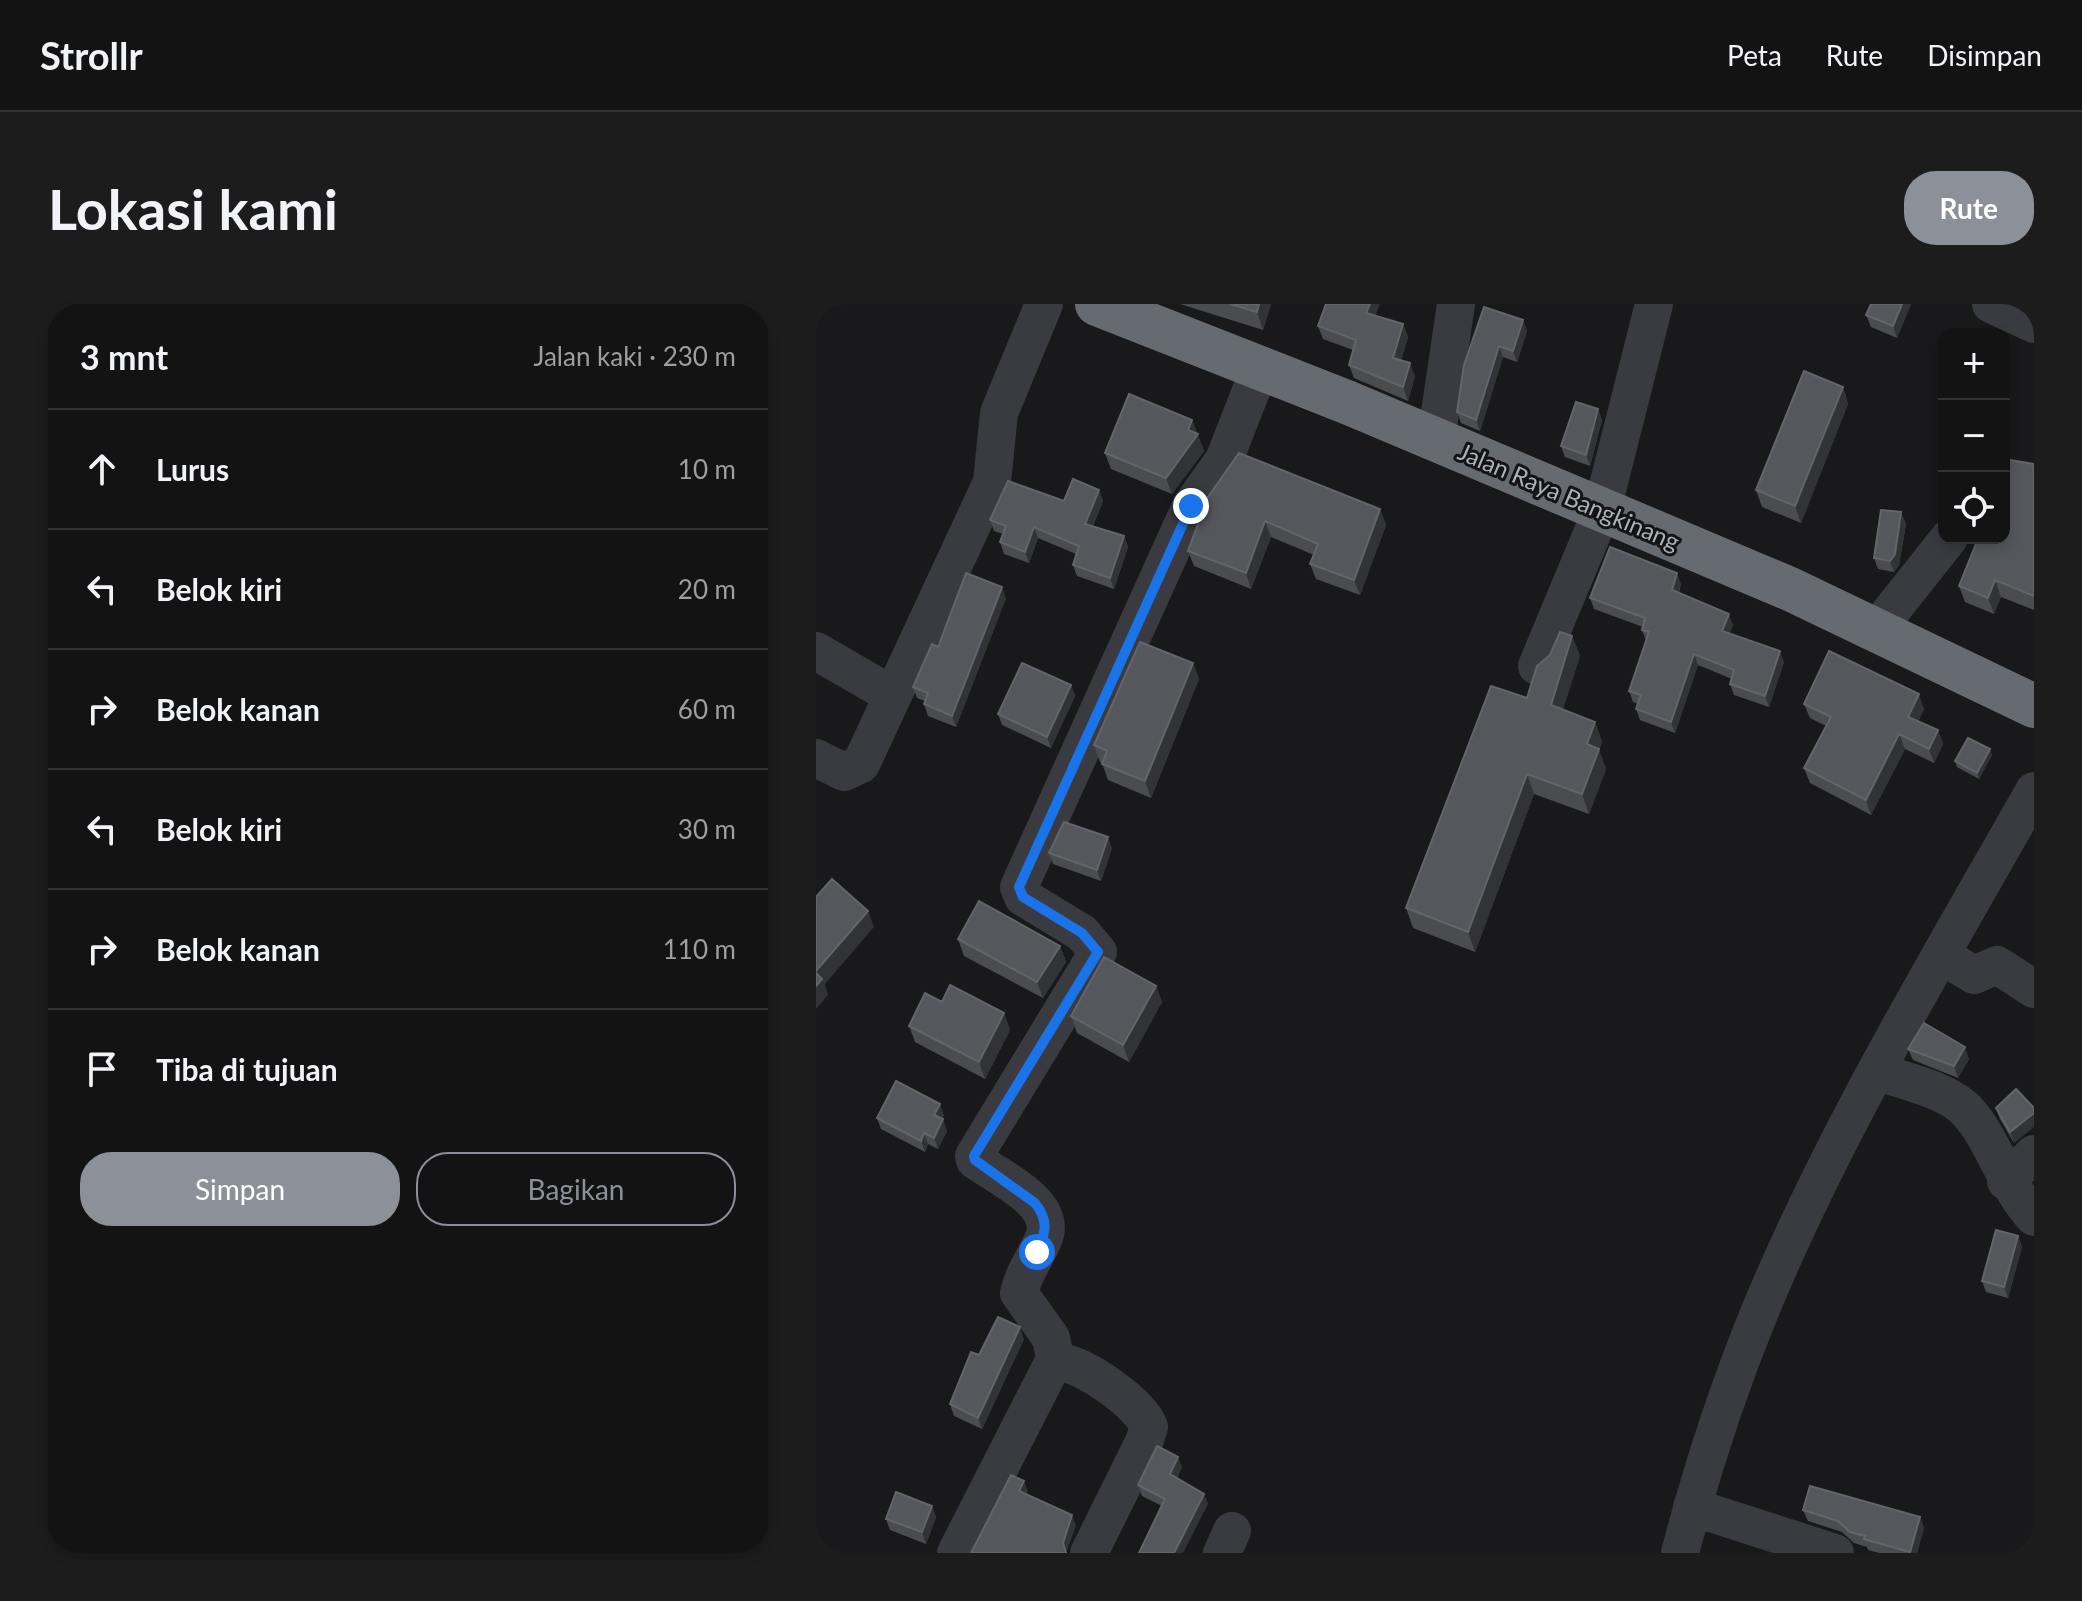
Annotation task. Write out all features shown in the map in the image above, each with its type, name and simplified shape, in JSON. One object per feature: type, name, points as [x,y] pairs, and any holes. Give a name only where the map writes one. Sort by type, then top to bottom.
[{"type":"highway","name":"Jalan Raya Bangkinang","points":[[1097,304],[1436,440],[1790,589],[2034,706]]},
{"type":"street","points":[[816,758],[844,772],[861,764],[992,482],[999,413],[1044,304]]},
{"type":"street","points":[[1436,440],[1456,304]]},
{"type":"street","points":[[1537,666],[1602,510],[1654,304]]},
{"type":"street","points":[[1991,304],[2034,324]]},
{"type":"street","points":[[956,1553],[1056,1362],[1046,1329],[1019,1293],[1044,1237],[1046,1221],[1035,1203],[975,1160],[974,1156],[1098,952],[1082,933],[1023,897],[1019,887],[1191,506],[1224,460],[1260,368]]},
{"type":"street","points":[[1876,630],[1944,544]]},
{"type":"street","points":[[816,651],[892,695]]},
{"type":"street","points":[[1680,1553],[1692,1507],[1759,1314],[1810,1201],[1876,1071],[2034,791]]},
{"type":"street","points":[[1941,955],[1974,975],[1997,965],[2034,989]]},
{"type":"street","points":[[1876,1071],[1949,1098],[1964,1107],[1976,1121],[2006,1181],[2034,1217]]},
{"type":"street","points":[[2006,1181],[2034,1154]]},
{"type":"street","points":[[1056,1362],[1081,1368],[1139,1409],[1149,1427],[1089,1553]]},
{"type":"street","points":[[1692,1507],[1835,1553]]},
{"type":"building","points":[[1230,304],[1259,304],[1257,312]]},
{"type":"building","points":[[1326,304],[1370,304],[1366,313],[1403,324],[1393,358],[1410,363],[1403,387],[1349,365],[1356,340],[1318,326]]},
{"type":"building","points":[[1871,304],[1902,304],[1893,326],[1866,315]]},
{"type":"building","points":[[1484,307],[1523,320],[1513,351],[1499,346],[1476,420],[1457,412],[1464,365]]},
{"type":"building","points":[[1804,371],[1843,387],[1795,506],[1756,490]]},
{"type":"building","points":[[1129,394],[1192,420],[1188,430],[1198,434],[1166,478],[1105,453]]},
{"type":"building","points":[[1576,402],[1598,409],[1586,455],[1561,446]]},
{"type":"building","points":[[1239,453],[1380,509],[1354,580],[1310,564],[1318,544],[1265,521],[1246,573],[1188,551],[1208,497]]},
{"type":"building","points":[[2010,460],[2034,464],[2034,596],[1995,580],[1988,598],[1959,586],[1976,544],[2010,544]]},
{"type":"building","points":[[1073,479],[1099,490],[1085,524],[1124,536],[1110,578],[1073,565],[1079,546],[1034,527],[1025,552],[1000,542],[1006,526],[990,520],[1008,481],[1064,501]]},
{"type":"building","points":[[1881,510],[1901,512],[1895,554],[1890,561],[1874,558]]},
{"type":"building","points":[[1610,547],[1677,573],[1672,590],[1729,614],[1722,631],[1780,651],[1765,696],[1730,684],[1734,670],[1694,654],[1671,722],[1636,709],[1641,695],[1629,691],[1649,632],[1642,630],[1645,618],[1590,598]]},
{"type":"building","points":[[966,573],[1002,587],[952,716],[924,704],[928,693],[913,687],[932,644],[938,647]]},
{"type":"building","points":[[1560,632],[1572,636],[1551,705],[1595,722],[1587,744],[1599,749],[1582,794],[1527,774],[1468,932],[1406,908],[1491,686],[1527,698],[1537,666],[1550,655]]},
{"type":"building","points":[[1140,642],[1193,663],[1145,781],[1102,764],[1107,751],[1094,745]]},
{"type":"building","points":[[1829,651],[1919,694],[1908,717],[1938,730],[1929,749],[1899,734],[1866,800],[1804,768],[1831,717],[1804,704]]},
{"type":"building","points":[[1022,663],[1071,685],[1047,737],[998,714]]},
{"type":"building","points":[[1968,738],[1990,749],[1977,773],[1955,761]]},
{"type":"building","points":[[1064,822],[1108,837],[1097,870],[1049,853]]},
{"type":"building","points":[[832,879],[868,911],[816,971],[816,897]]},
{"type":"building","points":[[979,901],[1060,946],[1037,982],[958,939]]},
{"type":"building","points":[[1104,957],[1156,986],[1123,1045],[1071,1016]]},
{"type":"building","points":[[950,985],[1004,1013],[979,1062],[909,1026],[925,993],[942,1002]]},
{"type":"building","points":[[1924,1023],[1965,1047],[1954,1066],[1908,1049]]},
{"type":"building","points":[[896,1081],[940,1104],[934,1115],[943,1119],[934,1138],[924,1133],[921,1141],[877,1118]]},
{"type":"building","points":[[2016,1089],[2034,1108],[2034,1113],[2010,1132],[1996,1108]]},
{"type":"building","points":[[1996,1230],[2018,1236],[2004,1287],[1982,1281]]},
{"type":"building","points":[[998,1317],[1020,1327],[978,1418],[950,1404],[971,1352],[979,1355]]},
{"type":"building","points":[[1157,1446],[1178,1457],[1170,1474],[1204,1494],[1174,1553],[1139,1553],[1165,1499],[1138,1485]]},
{"type":"building","points":[[1011,1475],[1024,1481],[1019,1491],[1072,1515],[1063,1543],[1066,1553],[971,1553]]},
{"type":"building","points":[[1810,1486],[1920,1517],[1910,1552],[1864,1539],[1865,1536],[1850,1532],[1838,1521],[1803,1510]]},
{"type":"building","points":[[896,1492],[932,1506],[922,1532],[886,1519]]},
{"type":"route","points":[[1037,1252],[1047,1229],[1043,1212],[975,1160],[974,1156],[1098,952],[1092,941],[1082,933],[1023,897],[1019,887],[1191,506]]}]
